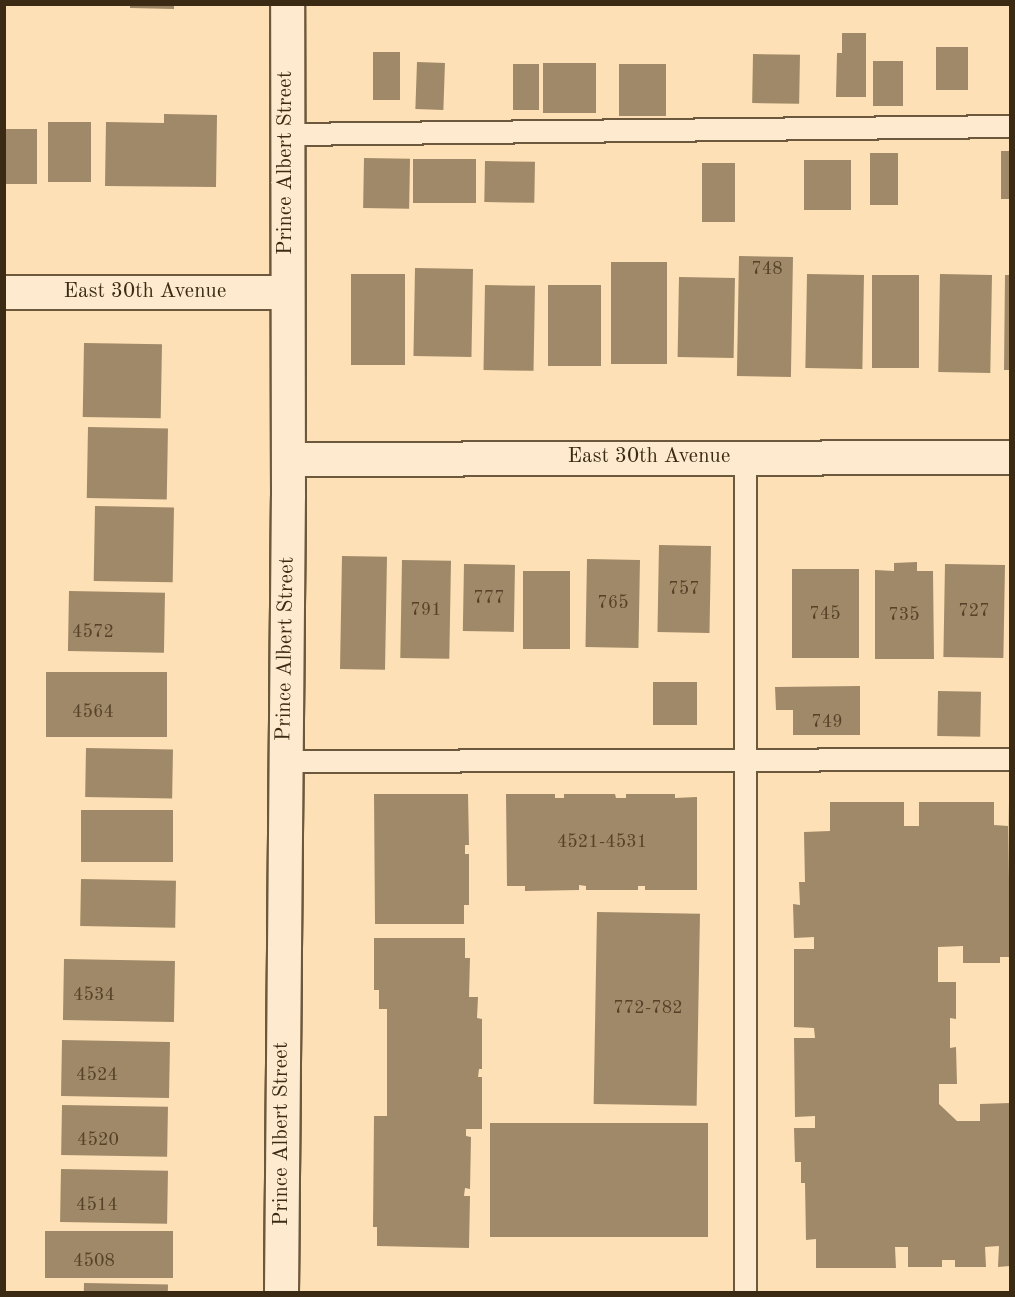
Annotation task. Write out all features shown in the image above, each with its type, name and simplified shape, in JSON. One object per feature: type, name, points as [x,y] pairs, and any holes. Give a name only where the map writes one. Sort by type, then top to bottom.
[{"type":"street","name":"Prince Albert Street","points":[[281,1293],[288,459],[287,4]]},
{"type":"street","name":"East 30th Avenue","points":[[4,292],[286,292]]},
{"type":"street","name":"East 30th Avenue","points":[[288,459],[1011,457]]},
{"type":"lane","points":[[286,134],[1011,126]]},
{"type":"lane","points":[[745,456],[745,1293]]},
{"type":"lane","points":[[285,761],[745,763],[1011,759]]},
{"type":"building","points":[[130,4],[174,4],[174,9],[130,8]]},
{"type":"building","points":[[842,33],[866,33],[866,97],[836,97],[837,53],[842,53]]},
{"type":"building","points":[[936,47],[968,47],[968,90],[936,90]]},
{"type":"building","points":[[373,52],[400,52],[400,100],[373,100]]},
{"type":"building","points":[[753,54],[800,55],[799,104],[752,103]]},
{"type":"building","points":[[873,61],[903,61],[903,106],[873,106]]},
{"type":"building","points":[[417,62],[445,63],[443,110],[415,109]]},
{"type":"building","points":[[543,63],[596,63],[596,113],[543,113]]},
{"type":"building","points":[[513,64],[539,64],[539,110],[513,110]]},
{"type":"building","points":[[619,64],[666,64],[666,116],[619,116]]},
{"type":"building","points":[[164,114],[217,115],[216,187],[105,186],[106,122],[164,123]]},
{"type":"building","points":[[48,122],[91,122],[91,182],[48,182]]},
{"type":"building","points":[[4,129],[37,129],[37,184],[4,184]]},
{"type":"building","points":[[1001,151],[1010,151],[1010,199],[1001,199]]},
{"type":"building","points":[[870,153],[898,153],[898,205],[870,205]]},
{"type":"building","points":[[364,158],[410,159],[409,209],[363,208]]},
{"type":"building","points":[[413,159],[476,159],[476,203],[413,203]]},
{"type":"building","points":[[804,160],[851,160],[851,210],[804,210]]},
{"type":"building","points":[[485,161],[535,162],[534,203],[484,202]]},
{"type":"building","points":[[702,163],[735,163],[735,222],[702,222]]},
{"type":"building","points":[[739,256],[793,257],[791,377],[737,376]]},
{"type":"building","points":[[611,262],[667,262],[667,364],[611,364]]},
{"type":"building","points":[[415,268],[473,269],[471,357],[413,356]]},
{"type":"building","points":[[351,274],[405,274],[405,365],[351,365]]},
{"type":"building","points":[[807,274],[864,275],[862,369],[805,368]]},
{"type":"building","points":[[940,274],[992,275],[990,373],[938,372]]},
{"type":"building","points":[[872,275],[919,275],[919,368],[872,368]]},
{"type":"building","points":[[1005,275],[1010,275],[1010,370],[1004,370]]},
{"type":"building","points":[[679,277],[735,278],[734,358],[678,357]]},
{"type":"building","points":[[485,285],[535,286],[534,371],[484,370]]},
{"type":"building","points":[[548,285],[601,285],[601,366],[548,366]]},
{"type":"building","points":[[84,343],[162,344],[161,418],[83,417]]},
{"type":"building","points":[[88,427],[168,428],[167,499],[87,498]]},
{"type":"building","points":[[95,506],[174,507],[173,582],[94,581]]},
{"type":"building","points":[[659,545],[711,546],[709,633],[657,632]]},
{"type":"building","points":[[342,556],[387,557],[385,670],[340,669]]},
{"type":"building","points":[[587,559],[640,560],[638,648],[585,647]]},
{"type":"building","points":[[402,560],[451,561],[449,659],[400,658]]},
{"type":"building","points":[[917,562],[917,571],[933,571],[934,659],[875,659],[875,570],[894,571],[894,563]]},
{"type":"building","points":[[464,564],[515,565],[514,632],[463,631]]},
{"type":"building","points":[[945,564],[1005,565],[1003,658],[943,657]]},
{"type":"building","points":[[792,569],[859,569],[859,658],[792,658]]},
{"type":"building","points":[[523,571],[570,571],[570,649],[523,649]]},
{"type":"building","points":[[69,591],[165,593],[164,653],[68,651]]},
{"type":"building","points":[[46,672],[167,672],[167,737],[46,737]]},
{"type":"building","points":[[653,682],[697,682],[697,725],[653,725]]},
{"type":"building","points":[[860,686],[860,735],[793,735],[793,710],[776,710],[775,687]]},
{"type":"building","points":[[938,691],[981,692],[980,737],[937,736]]},
{"type":"building","points":[[86,748],[173,750],[172,799],[85,797]]},
{"type":"building","points":[[374,794],[468,794],[469,845],[465,845],[465,854],[469,854],[469,905],[464,905],[464,924],[375,924]]},
{"type":"building","points":[[506,794],[555,794],[555,798],[564,798],[564,794],[615,794],[616,798],[626,798],[626,794],[675,794],[675,798],[697,797],[697,890],[645,890],[645,886],[638,886],[638,890],[586,890],[586,886],[579,885],[579,890],[525,891],[525,886],[507,886]]},
{"type":"building","points":[[1008,801],[1010,957],[1000,957],[1000,963],[963,963],[963,946],[938,947],[938,982],[956,982],[956,1019],[950,1018],[950,1048],[956,1047],[957,1084],[939,1084],[939,1104],[957,1121],[980,1121],[980,1104],[1010,1103],[1010,1266],[998,1267],[999,1246],[985,1247],[986,1267],[955,1267],[955,1260],[942,1260],[942,1267],[908,1267],[908,1247],[895,1247],[896,1268],[816,1268],[816,1239],[806,1240],[805,1183],[801,1183],[801,1162],[795,1162],[794,1128],[815,1128],[815,1116],[795,1117],[794,1038],[815,1038],[814,1028],[794,1027],[794,949],[814,949],[814,937],[794,938],[793,904],[800,905],[799,882],[805,882],[804,832],[830,831],[830,802],[904,802],[904,826],[919,826],[919,802],[994,802],[994,825],[1008,826]]},
{"type":"building","points":[[81,810],[173,810],[173,862],[81,862]]},
{"type":"building","points":[[81,879],[176,881],[175,928],[80,926]]},
{"type":"building","points":[[597,912],[700,914],[697,1106],[594,1104]]},
{"type":"building","points":[[374,938],[465,938],[465,958],[470,958],[469,997],[478,997],[477,1018],[482,1019],[482,1069],[479,1069],[478,1077],[482,1077],[482,1129],[466,1129],[466,1136],[471,1137],[470,1189],[465,1188],[464,1196],[470,1196],[469,1248],[377,1246],[377,1227],[373,1227],[374,1116],[387,1116],[387,1009],[379,1009],[379,990],[374,990]]},
{"type":"building","points":[[64,959],[175,961],[174,1022],[63,1020]]},
{"type":"building","points":[[62,1040],[170,1042],[169,1098],[61,1096]]},
{"type":"building","points":[[62,1105],[168,1107],[167,1157],[61,1155]]},
{"type":"building","points":[[490,1123],[708,1123],[708,1237],[490,1237]]},
{"type":"building","points":[[61,1169],[168,1171],[167,1224],[60,1222]]},
{"type":"building","points":[[45,1231],[173,1231],[173,1278],[45,1278]]},
{"type":"building","points":[[84,1283],[168,1284],[168,1292],[84,1292]]}]
